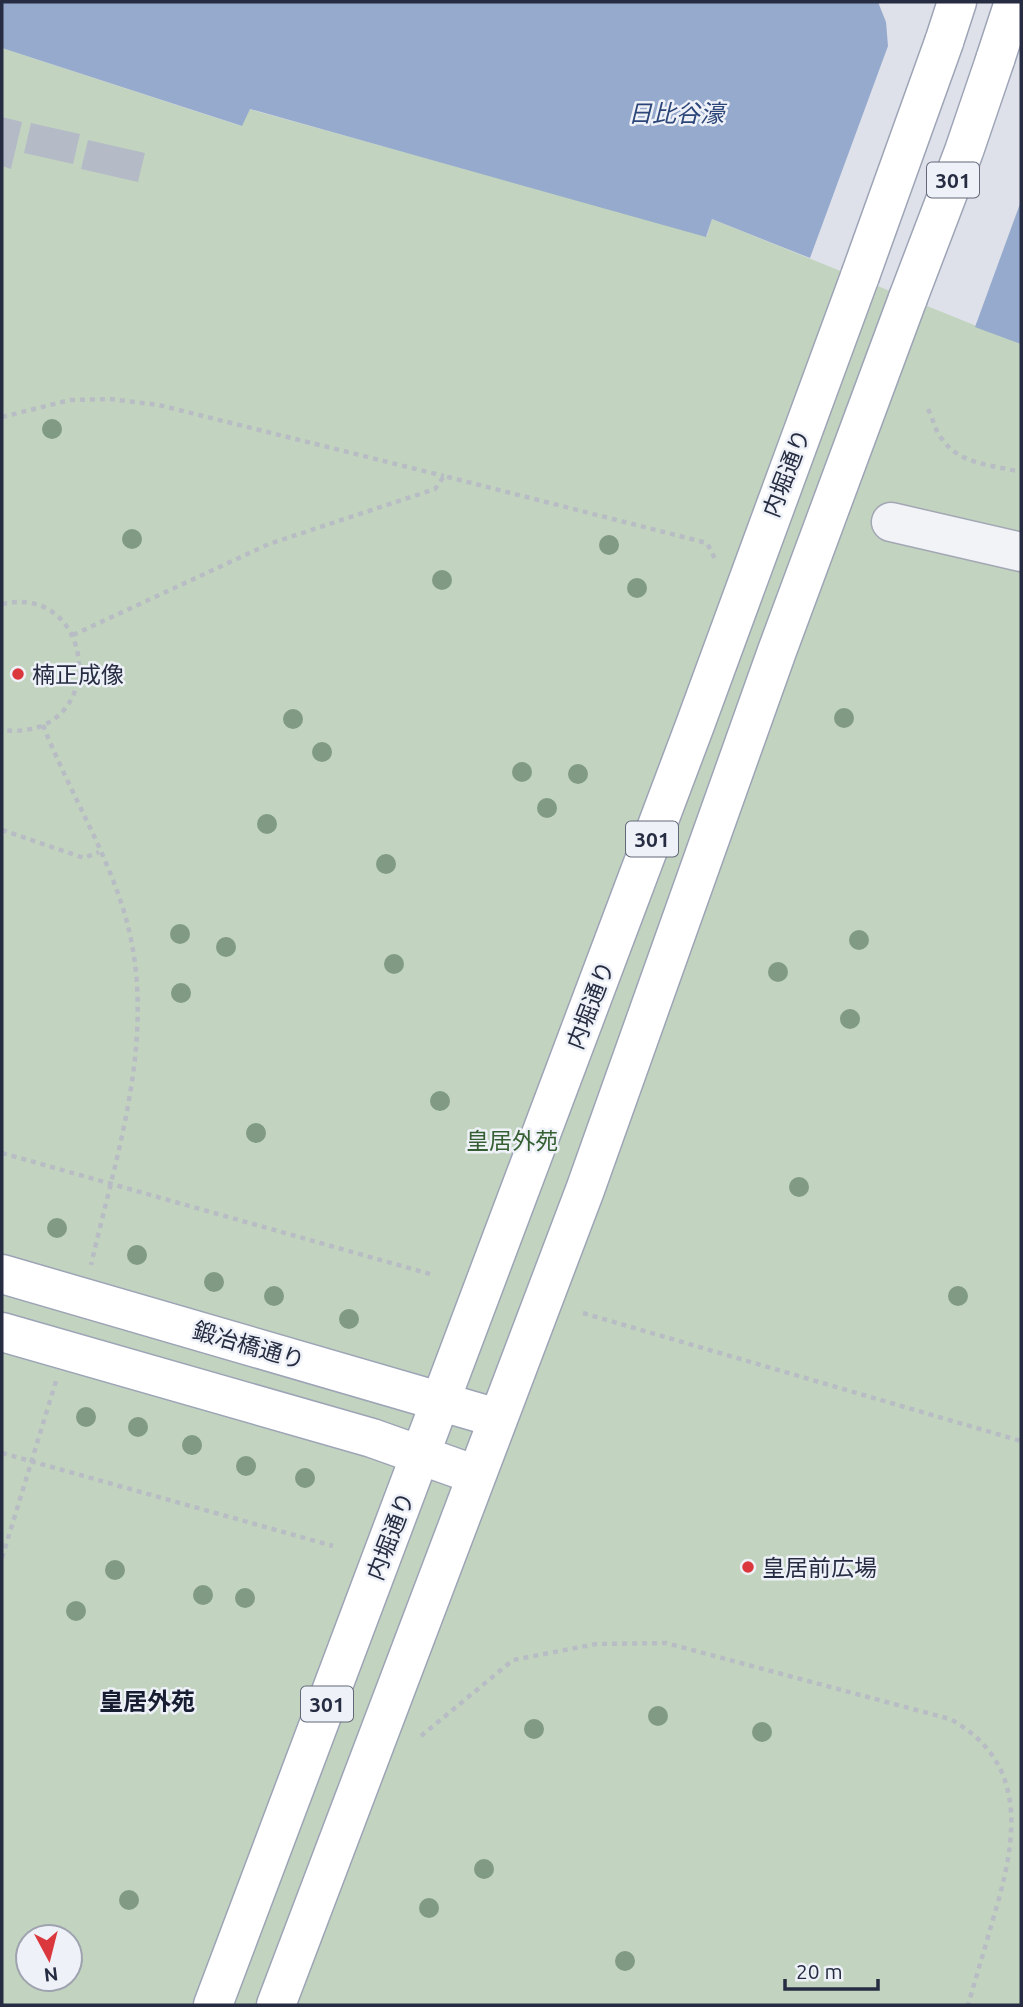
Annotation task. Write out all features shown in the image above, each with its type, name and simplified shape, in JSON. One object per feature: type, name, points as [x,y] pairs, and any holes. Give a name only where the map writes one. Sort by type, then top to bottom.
[{"type":"main road","name":"内堀通り","points":[[213,2005],[695,725],[860,276],[957,2]]},
{"type":"main road","name":"301","points":[[276,2005],[585,1190],[777,651],[964,151],[1014,2]]},
{"type":"main road","name":"鍛冶橋通り","points":[[2,1274],[497,1418]]},
{"type":"main road","points":[[2,1332],[372,1438],[476,1475]]},
{"type":"lane","points":[[891,522],[1021,552]]},
{"type":"path","points":[[2,416],[70,400],[110,399],[159,405],[707,543],[716,561]]},
{"type":"path","points":[[928,409],[941,438],[954,452],[970,461],[1021,472]]},
{"type":"path","points":[[73,635],[268,544],[435,489],[444,476]]},
{"type":"path","points":[[2,604],[24,602],[39,606],[64,623],[73,635],[81,664],[75,694],[67,706],[43,725],[29,730],[2,730]]},
{"type":"path","points":[[43,725],[126,917],[136,974],[138,1004],[134,1078],[89,1274]]},
{"type":"path","points":[[2,830],[84,858],[99,852]]},
{"type":"path","points":[[2,1153],[430,1273]]},
{"type":"path","points":[[583,1313],[1021,1441]]},
{"type":"path","points":[[2,1558],[58,1374]]},
{"type":"path","points":[[2,1453],[333,1546]]},
{"type":"path","points":[[421,1736],[513,1660],[567,1648],[625,1643],[666,1643],[950,1719],[971,1729],[987,1741],[1003,1762],[1010,1781],[1017,1827],[968,2005]]},
{"type":"green space","name":"皇居外苑","points":[[2,48],[241,126],[249,109],[707,236],[712,219],[1021,344],[1021,2005],[2,2005]]},
{"type":"water","name":"日比谷濠","points":[[2,2],[878,2],[886,22],[888,46],[810,258],[712,219],[706,237],[250,109],[242,126],[2,48]]},
{"type":"water","points":[[1021,201],[1021,344],[975,327]]},
{"type":"building","points":[[2,117],[22,122],[11,169],[2,166]]},
{"type":"building","points":[[31,123],[80,134],[73,164],[24,153]]},
{"type":"building","points":[[88,140],[145,153],[138,182],[81,169]]},
{"type":"place","name":"楠正成像","points":[[18,674]]},
{"type":"place","name":"皇居前広場","points":[[748,1567]]},
{"type":"district","name":"皇居外苑","points":[[147,1701]]}]
